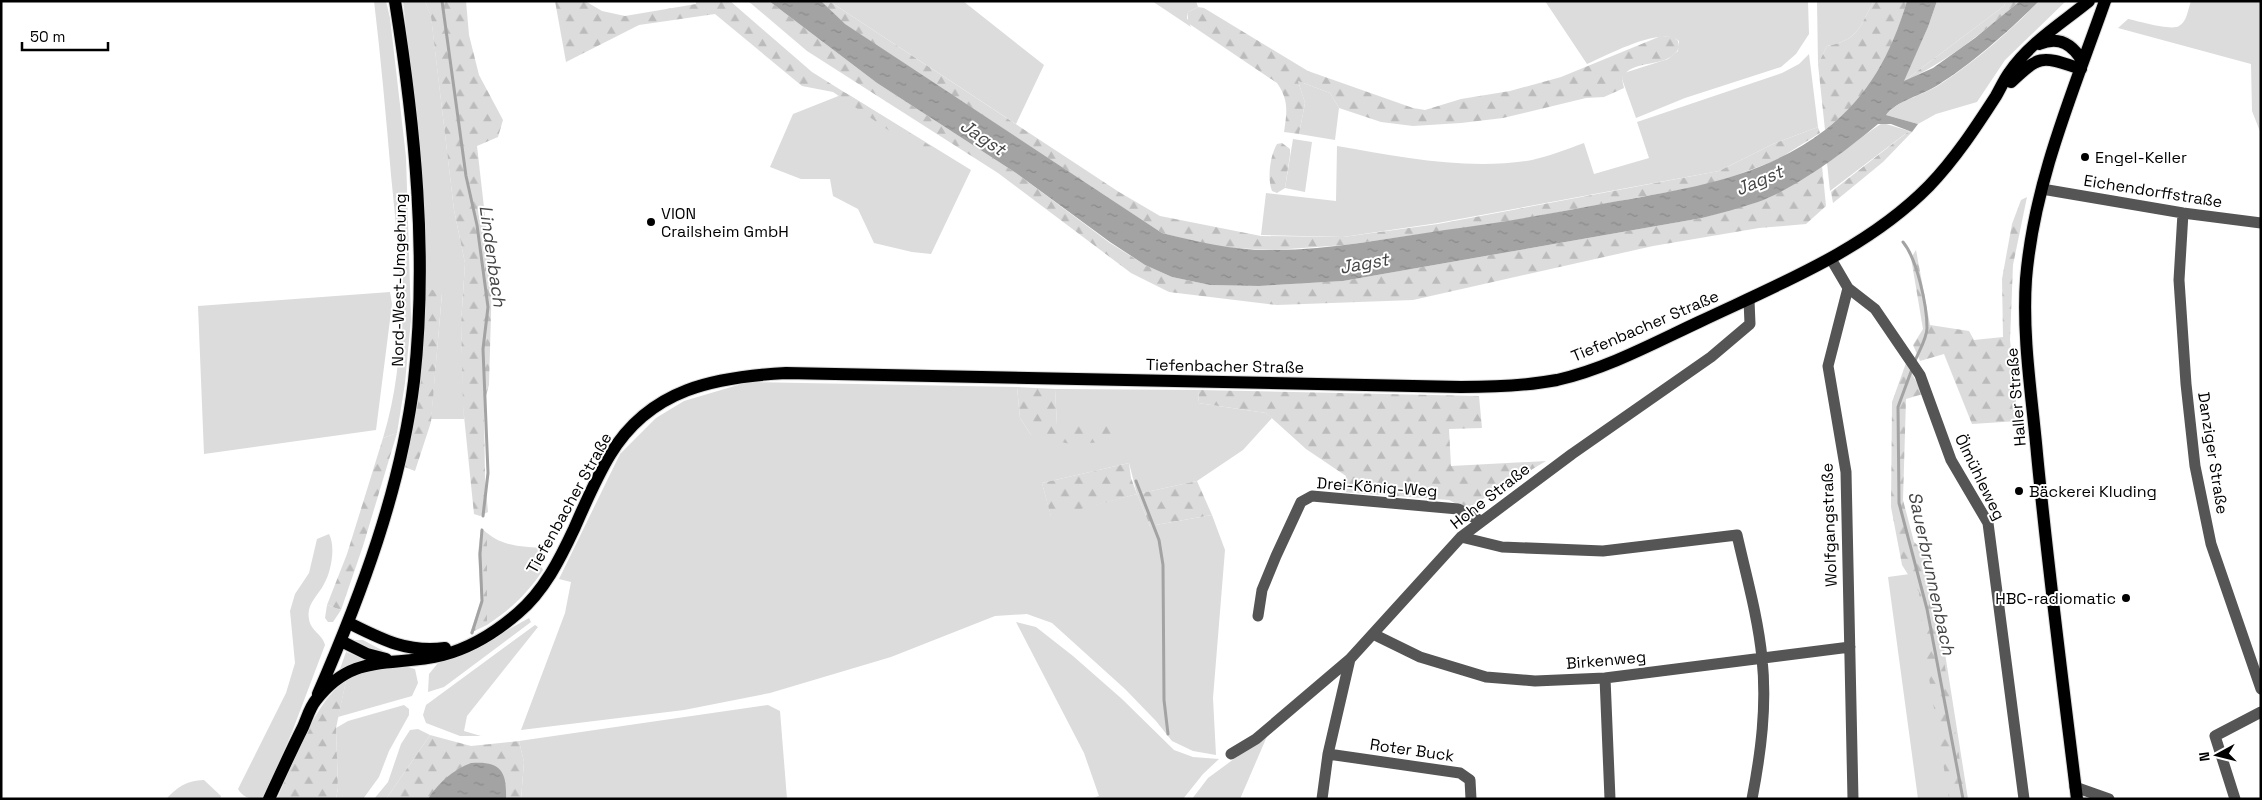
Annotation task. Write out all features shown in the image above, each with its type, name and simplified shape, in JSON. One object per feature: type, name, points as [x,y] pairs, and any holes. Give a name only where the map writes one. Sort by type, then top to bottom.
[{"type":"main road","name":"Nord-West-Umgehung","points":[[315,701],[349,622],[388,501],[403,446],[414,381],[418,317],[419,222],[408,83],[395,1]]},
{"type":"main road","name":"Tiefenbacher Straße","points":[[269,799],[315,701],[332,684],[353,669],[371,664],[426,659],[456,652],[485,636],[519,612],[538,593],[567,544],[599,475],[622,437],[634,424],[662,403],[686,389],[702,384],[751,375],[786,372],[1461,388],[1512,386],[1557,380],[1586,371],[1748,300],[1831,259],[1890,219],[1929,186],[1959,151],[1996,96],[2008,73],[2035,46],[2088,1]]},
{"type":"main road","name":"Haller Straße","points":[[2077,795],[2064,700],[2028,363],[2026,279],[2042,189],[2050,156],[2105,1]]},
{"type":"main road","points":[[2035,46],[2045,41],[2061,40],[2072,46],[2082,66]]},
{"type":"main road","name":"Tiefenbacher Straße","points":[[1996,96],[2025,67],[2034,62],[2053,60],[2082,66]]},
{"type":"main road","name":"Tiefenbacher Straße","points":[[349,622],[394,645],[416,649],[451,647],[485,636]]},
{"type":"main road","name":"Tiefenbacher Straße","points":[[341,641],[368,654],[399,661]]},
{"type":"street","name":"Eichendorffstraße","points":[[2042,189],[2183,213],[2261,222]]},
{"type":"street","name":"Danziger Straße","points":[[2183,213],[2180,280],[2186,384],[2195,466],[2211,544],[2261,689]]},
{"type":"street","points":[[1831,259],[1848,288]]},
{"type":"street","name":"Wolfgangstraße","points":[[1848,288],[1828,366],[1846,472],[1853,799]]},
{"type":"street","name":"Ölmühleweg","points":[[1848,288],[1875,309],[1920,375],[1951,460],[1988,523],[2024,799]]},
{"type":"street","name":"Hohe Straße","points":[[1231,754],[1256,739],[1350,660],[1461,537],[1572,454],[1711,358],[1750,324],[1748,300]]},
{"type":"street","name":"Drei-König-Weg","points":[[1258,616],[1262,590],[1276,556],[1301,502],[1312,496],[1458,509],[1481,521]]},
{"type":"street","points":[[1461,537],[1502,547],[1603,550],[1737,535],[1762,658],[1764,722],[1752,799]]},
{"type":"street","name":"Birkenweg","points":[[1374,634],[1420,657],[1486,677],[1535,682],[1605,678],[1850,647]]},
{"type":"street","points":[[1322,799],[1328,754],[1350,660]]},
{"type":"street","points":[[1605,678],[1610,799]]},
{"type":"street","points":[[2235,799],[2215,736],[2261,712]]},
{"type":"street","name":"Roter Buck","points":[[1328,754],[1460,773],[1470,780],[1471,799]]},
{"type":"street","points":[[2077,795],[2104,796]]},
{"type":"green space","points":[[374,1],[386,1],[390,18],[406,157],[411,319],[405,383],[397,433],[383,438],[397,372],[401,307],[400,275]]},
{"type":"green space","points":[[403,1],[425,1],[431,16],[454,210],[465,263],[461,324],[464,419],[431,419],[442,294],[424,287],[420,155]]},
{"type":"green space","points":[[425,1],[466,1],[469,35],[479,75],[503,120],[498,137],[477,146],[492,278],[489,385],[484,403],[485,479],[488,512],[480,516],[474,514],[463,406],[461,324],[465,263],[454,210],[431,17]]},
{"type":"green space","points":[[555,1],[585,1],[602,11],[625,16],[696,4],[696,1],[730,1],[812,72],[932,147],[933,156],[929,158],[833,92],[802,86],[715,14],[639,25],[566,62]]},
{"type":"green space","points":[[748,1],[769,1],[877,83],[1016,173],[1110,243],[1145,265],[1172,277],[1210,285],[1259,286],[1343,281],[1702,218],[1760,201],[1822,166],[1826,206],[1806,224],[1759,228],[1653,246],[1413,300],[1277,305],[1169,292],[1131,273],[998,173],[807,51]]},
{"type":"green space","points":[[821,1],[829,1],[1119,192],[1160,216],[1261,236],[1343,237],[1438,224],[1719,171],[1773,144],[1818,127],[1820,133],[1777,160],[1712,184],[1499,223],[1345,245],[1274,250],[1216,247],[1162,233],[844,24]]},
{"type":"green space","points":[[829,1],[963,1],[1044,65],[1016,124]]},
{"type":"green space","points":[[1152,1],[1196,1],[1198,7],[1188,12],[1187,18],[1191,27]]},
{"type":"green space","points":[[1545,1],[1808,1],[1809,34],[1796,54],[1781,67],[1685,98],[1636,118],[1622,79],[1624,73],[1668,59],[1678,51],[1679,41],[1671,37],[1647,39],[1587,64]]},
{"type":"green space","points":[[1817,1],[1874,1],[1857,31],[1846,40],[1827,46],[1818,64]]},
{"type":"green space","points":[[1874,1],[1907,1],[1890,47],[1873,81],[1857,101],[1825,130],[1818,64],[1827,46],[1846,40],[1857,31]]},
{"type":"green space","points":[[1937,1],[2006,1],[2004,6],[1903,82],[1928,27]]},
{"type":"green space","points":[[2006,1],[2020,1],[1950,56],[1903,82],[2004,6]]},
{"type":"green space","points":[[2039,1],[2066,1],[2005,60],[1977,102],[1936,114],[1918,124],[1886,115],[1904,102],[1932,89],[1978,57]]},
{"type":"green space","points":[[2191,1],[2261,1],[2261,134],[2252,111],[2251,64],[2118,28],[2128,19],[2162,27],[2179,26],[2186,18]]},
{"type":"green space","points":[[1198,7],[1204,8],[1308,71],[1413,108],[1425,110],[1461,99],[1510,91],[1561,77],[1661,36],[1674,37],[1678,41],[1679,47],[1675,54],[1668,59],[1641,65],[1626,72],[1622,79],[1624,88],[1604,97],[1586,98],[1503,118],[1461,123],[1413,126],[1381,122],[1339,108],[1330,93],[1298,81],[1305,103],[1299,134],[1284,132],[1286,106],[1284,95],[1277,83],[1188,23],[1188,12]]},
{"type":"green space","points":[[1809,54],[1818,127],[1773,144],[1719,171],[1438,223],[1343,237],[1261,235],[1266,193],[1336,201],[1337,146],[1435,161],[1484,164],[1532,160],[1584,143],[1594,174],[1649,158],[1637,122],[1782,73],[1799,64]]},
{"type":"green space","points":[[1298,81],[1330,93],[1339,108],[1335,140],[1299,134],[1305,103]]},
{"type":"green space","points":[[846,93],[971,170],[931,254],[912,252],[874,243],[858,209],[833,196],[830,179],[801,179],[770,167],[793,114]]},
{"type":"green space","points":[[1883,123],[1909,131],[1830,191],[1827,163]]},
{"type":"green space","points":[[1909,131],[1912,132],[1883,162],[1833,203],[1831,192]]},
{"type":"green space","points":[[1293,139],[1312,142],[1305,192],[1285,188]]},
{"type":"green space","points":[[1282,143],[1290,149],[1290,155],[1285,188],[1277,193],[1272,191],[1270,186],[1270,167],[1277,144]]},
{"type":"green space","points":[[2027,197],[2013,265],[2010,340],[2018,421],[1972,424],[1944,354],[1920,361],[1913,345],[1923,329],[1911,258],[1916,250],[1930,325],[1969,331],[1974,340],[2003,337],[2002,279],[2012,224],[2021,200]]},
{"type":"green space","points":[[424,287],[442,293],[431,422],[415,471],[402,466],[422,360]]},
{"type":"green space","points":[[390,292],[392,304],[376,430],[204,454],[198,306]]},
{"type":"green space","points":[[1906,363],[1923,394],[1906,399],[1903,500],[1914,542],[1927,554],[1966,799],[1949,799],[1924,648],[1919,592],[1902,565],[1891,507],[1892,402]]},
{"type":"green space","points":[[748,382],[1017,387],[1020,418],[1031,435],[1129,425],[1057,425],[1055,389],[1199,390],[1198,403],[1266,413],[1272,418],[1243,450],[1197,481],[1137,494],[1150,526],[1212,515],[1225,550],[1213,698],[1216,755],[1193,751],[1172,741],[1156,721],[1125,689],[1052,623],[1027,614],[995,616],[891,657],[770,693],[684,710],[521,730],[565,613],[571,582],[559,579],[620,454],[656,418],[684,401]],"holes":[[[1129,463],[1137,494],[1051,516],[1042,483]]]},
{"type":"green space","points":[[1017,387],[1055,389],[1057,425],[1130,425],[1106,442],[1070,444],[1031,435],[1020,418]]},
{"type":"green space","points":[[1199,390],[1479,396],[1482,428],[1449,429],[1451,466],[1546,461],[1466,509],[1449,500],[1342,492],[1346,476],[1306,449],[1266,413],[1198,403]]},
{"type":"green space","points":[[397,433],[363,546],[341,610],[327,605],[347,554],[383,438]]},
{"type":"green space","points":[[1129,463],[1131,478],[1137,494],[1051,517],[1042,483]]},
{"type":"green space","points":[[1197,481],[1212,515],[1150,526],[1137,494]]},
{"type":"green space","points":[[481,528],[487,533],[487,625],[470,633],[481,601],[478,554]]},
{"type":"green space","points":[[487,533],[507,544],[545,548],[539,562],[543,570],[531,586],[518,600],[487,625]]},
{"type":"green space","points":[[329,534],[332,546],[331,566],[324,584],[309,609],[310,623],[325,645],[292,732],[263,799],[249,798],[238,789],[286,693],[295,663],[290,611],[295,594],[309,573],[317,539]]},
{"type":"green space","points":[[1932,571],[1968,799],[1918,799],[1888,577]]},
{"type":"green space","points":[[327,605],[341,610],[333,622],[328,622],[325,618]]},
{"type":"green space","points":[[529,618],[531,622],[444,687],[428,692],[429,674],[438,663],[475,648]]},
{"type":"green space","points":[[1016,622],[1036,627],[1073,656],[1122,699],[1174,750],[1193,757],[1219,759],[1203,774],[1183,799],[1090,799],[1099,796],[1084,753]]},
{"type":"green space","points":[[535,625],[538,627],[467,716],[464,731],[481,736],[460,736],[426,723],[423,715],[426,705]]},
{"type":"green space","points":[[354,640],[363,640],[391,655],[372,650]]},
{"type":"green space","points":[[346,652],[364,659],[340,669]]},
{"type":"green space","points":[[404,666],[415,669],[418,683],[412,696],[338,717],[346,681],[361,671]]},
{"type":"green space","points":[[346,681],[336,728],[338,788],[336,799],[277,799],[315,718],[335,690]]},
{"type":"green space","points":[[404,705],[409,709],[409,715],[389,751],[379,777],[363,799],[336,799],[338,788],[336,728],[348,721]]},
{"type":"green space","points":[[768,705],[780,711],[787,799],[521,799],[524,762],[519,741]]},
{"type":"green space","points":[[418,729],[430,735],[386,799],[374,799],[388,782],[401,744],[410,730]]},
{"type":"green space","points":[[1268,734],[1240,799],[1192,799],[1208,778]]},
{"type":"green space","points":[[430,735],[471,746],[519,741],[524,762],[521,799],[386,799]]},
{"type":"green space","points":[[204,780],[221,796],[220,799],[166,799],[183,785]]},
{"type":"water","name":"Jagst","points":[[769,1],[821,1],[845,24],[1162,233],[1203,243],[1274,250],[1338,246],[1506,221],[1665,193],[1721,180],[1775,160],[1800,147],[1840,117],[1866,88],[1886,56],[1907,1],[1937,1],[1928,27],[1904,81],[1933,68],[1975,38],[2020,1],[2039,1],[2004,34],[1963,68],[1932,89],[1890,110],[1886,115],[1918,124],[1912,132],[1891,124],[1878,124],[1837,157],[1805,178],[1758,202],[1702,218],[1343,281],[1259,286],[1210,285],[1172,277],[1145,265],[1110,242],[1016,173],[877,83]]},
{"type":"water","points":[[471,763],[489,764],[500,769],[505,781],[506,799],[428,799],[447,777]]},
{"type":"waterway","name":"Lindenbach","points":[[442,1],[466,176],[477,225],[488,307],[483,349],[488,473],[483,516]]},
{"type":"waterway","name":"Sauerbrunnenbach","points":[[1903,242],[1913,259],[1917,271],[1927,318],[1926,336],[1915,361]]},
{"type":"waterway","name":"Sauerbrunnenbach","points":[[1912,369],[1898,407],[1899,503],[1927,609],[1963,799]]},
{"type":"waterway","points":[[1136,481],[1159,540],[1163,565],[1164,700],[1168,734]]},
{"type":"waterway","name":"Lindenbach","points":[[472,633],[482,601],[480,554],[482,530]]},
{"type":"place","name":"Engel-Keller","points":[[2085,157]]},
{"type":"place","name":"VION Crailsheim GmbH","points":[[651,222]]},
{"type":"place","name":"Bäckerei Kluding","points":[[2019,491]]},
{"type":"place","name":"HBC-radiomatic","points":[[2126,598]]}]
